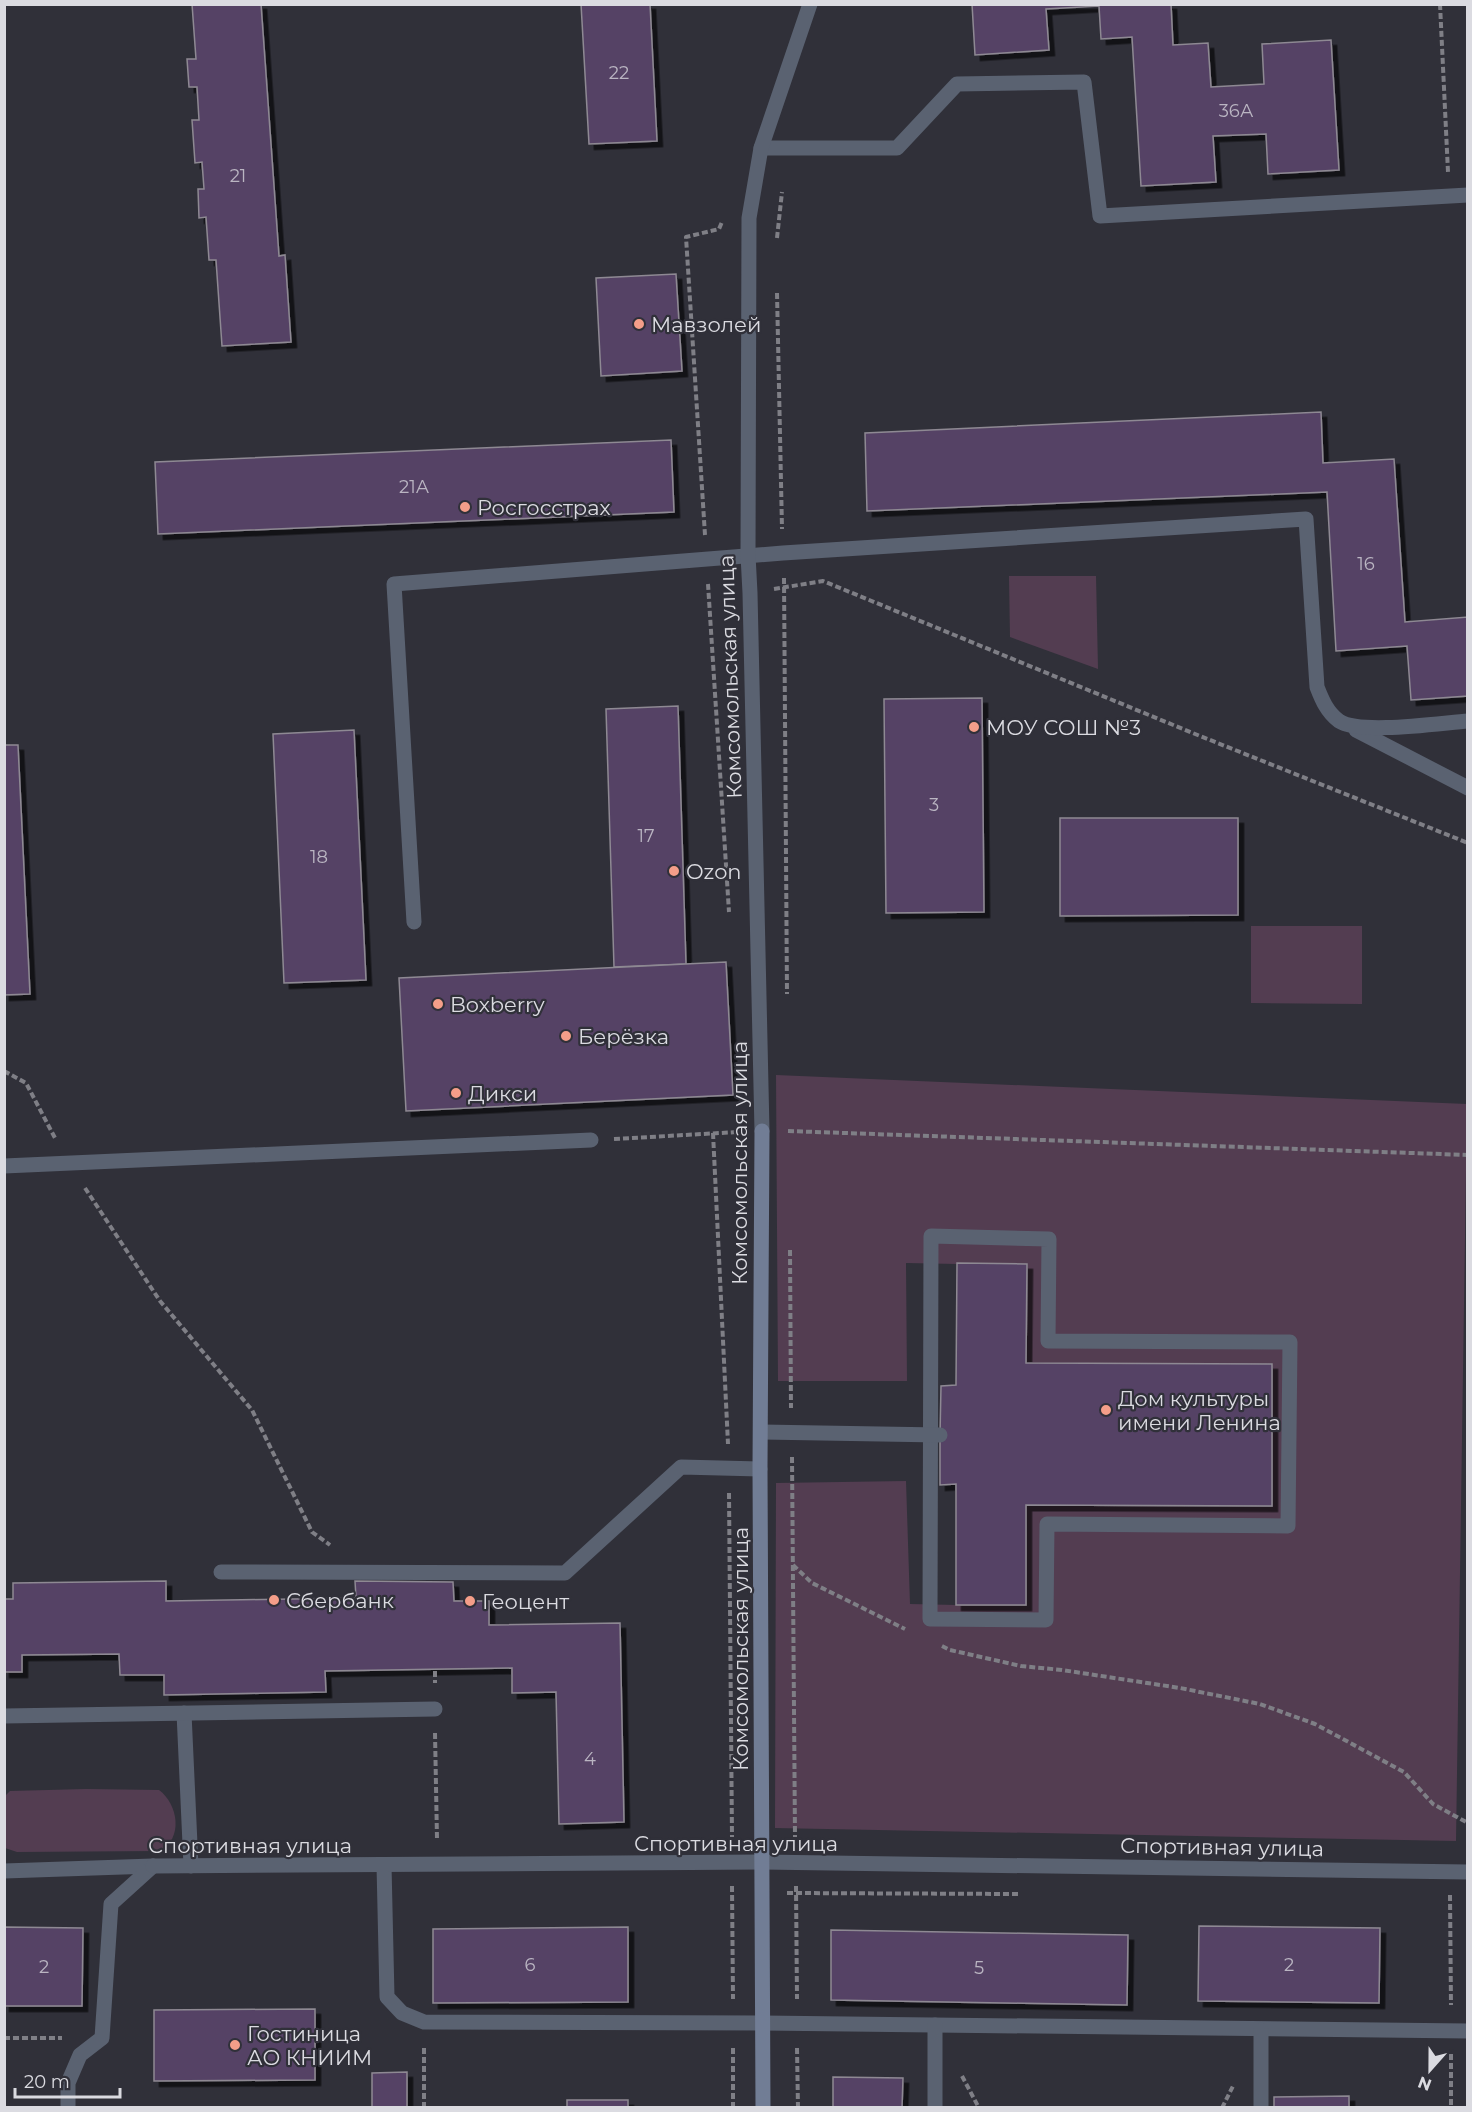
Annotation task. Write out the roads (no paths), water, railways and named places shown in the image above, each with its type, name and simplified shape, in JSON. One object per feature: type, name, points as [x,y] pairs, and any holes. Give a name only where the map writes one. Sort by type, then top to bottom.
[{"type":"street","name":"Комсомольская улица","points":[[763,2108],[760,1469],[762,1131],[748,555],[749,218],[761,148],[810,4]]},
{"type":"street","points":[[761,148],[897,148],[957,84],[1084,82],[1100,216],[1467,195]]},
{"type":"street","points":[[414,922],[394,584],[748,555],[1306,519],[1317,687],[1325,707],[1341,722],[1467,788]]},
{"type":"street","points":[[1341,722],[1370,728],[1467,721]]},
{"type":"street","points":[[4,1166],[591,1140]]},
{"type":"street","points":[[931,1236],[1048,1239],[1048,1341],[1290,1342],[1288,1526],[1047,1524],[1046,1620],[930,1619],[936,1435],[931,1236]]},
{"type":"street","points":[[761,1432],[936,1435]]},
{"type":"street","points":[[221,1572],[565,1572],[681,1467],[760,1469]]},
{"type":"street","points":[[4,1716],[435,1709]]},
{"type":"street","points":[[184,1713],[191,1866]]},
{"type":"street","name":"Спортивная улица","points":[[4,1871],[153,1866],[762,1862],[1467,1872]]},
{"type":"street","points":[[384,1865],[387,1997],[402,2013],[424,2022],[763,2023],[1467,2031]]},
{"type":"street","points":[[68,2108],[68,2083],[80,2055],[102,2037],[111,1904],[153,1866]]},
{"type":"street","points":[[935,2025],[935,2108]]},
{"type":"street","points":[[1261,2030],[1261,2108]]},
{"type":"place","name":"Мавзолей","points":[[639,324]]},
{"type":"place","name":"Росгосстрах","points":[[465,507]]},
{"type":"place","name":"МОУ СОШ №3","points":[[974,727]]},
{"type":"place","name":"Ozon","points":[[674,871]]},
{"type":"place","name":"Boxberry","points":[[438,1004]]},
{"type":"place","name":"Берёзка","points":[[566,1036]]},
{"type":"place","name":"Дикси","points":[[456,1093]]},
{"type":"place","name":"Дом культуры имени Ленина","points":[[1106,1410]]},
{"type":"place","name":"Сбербанк","points":[[274,1600]]},
{"type":"place","name":"Геоцент","points":[[470,1601]]},
{"type":"place","name":"Гостиница АО КНИИМ","points":[[235,2045]]}]
